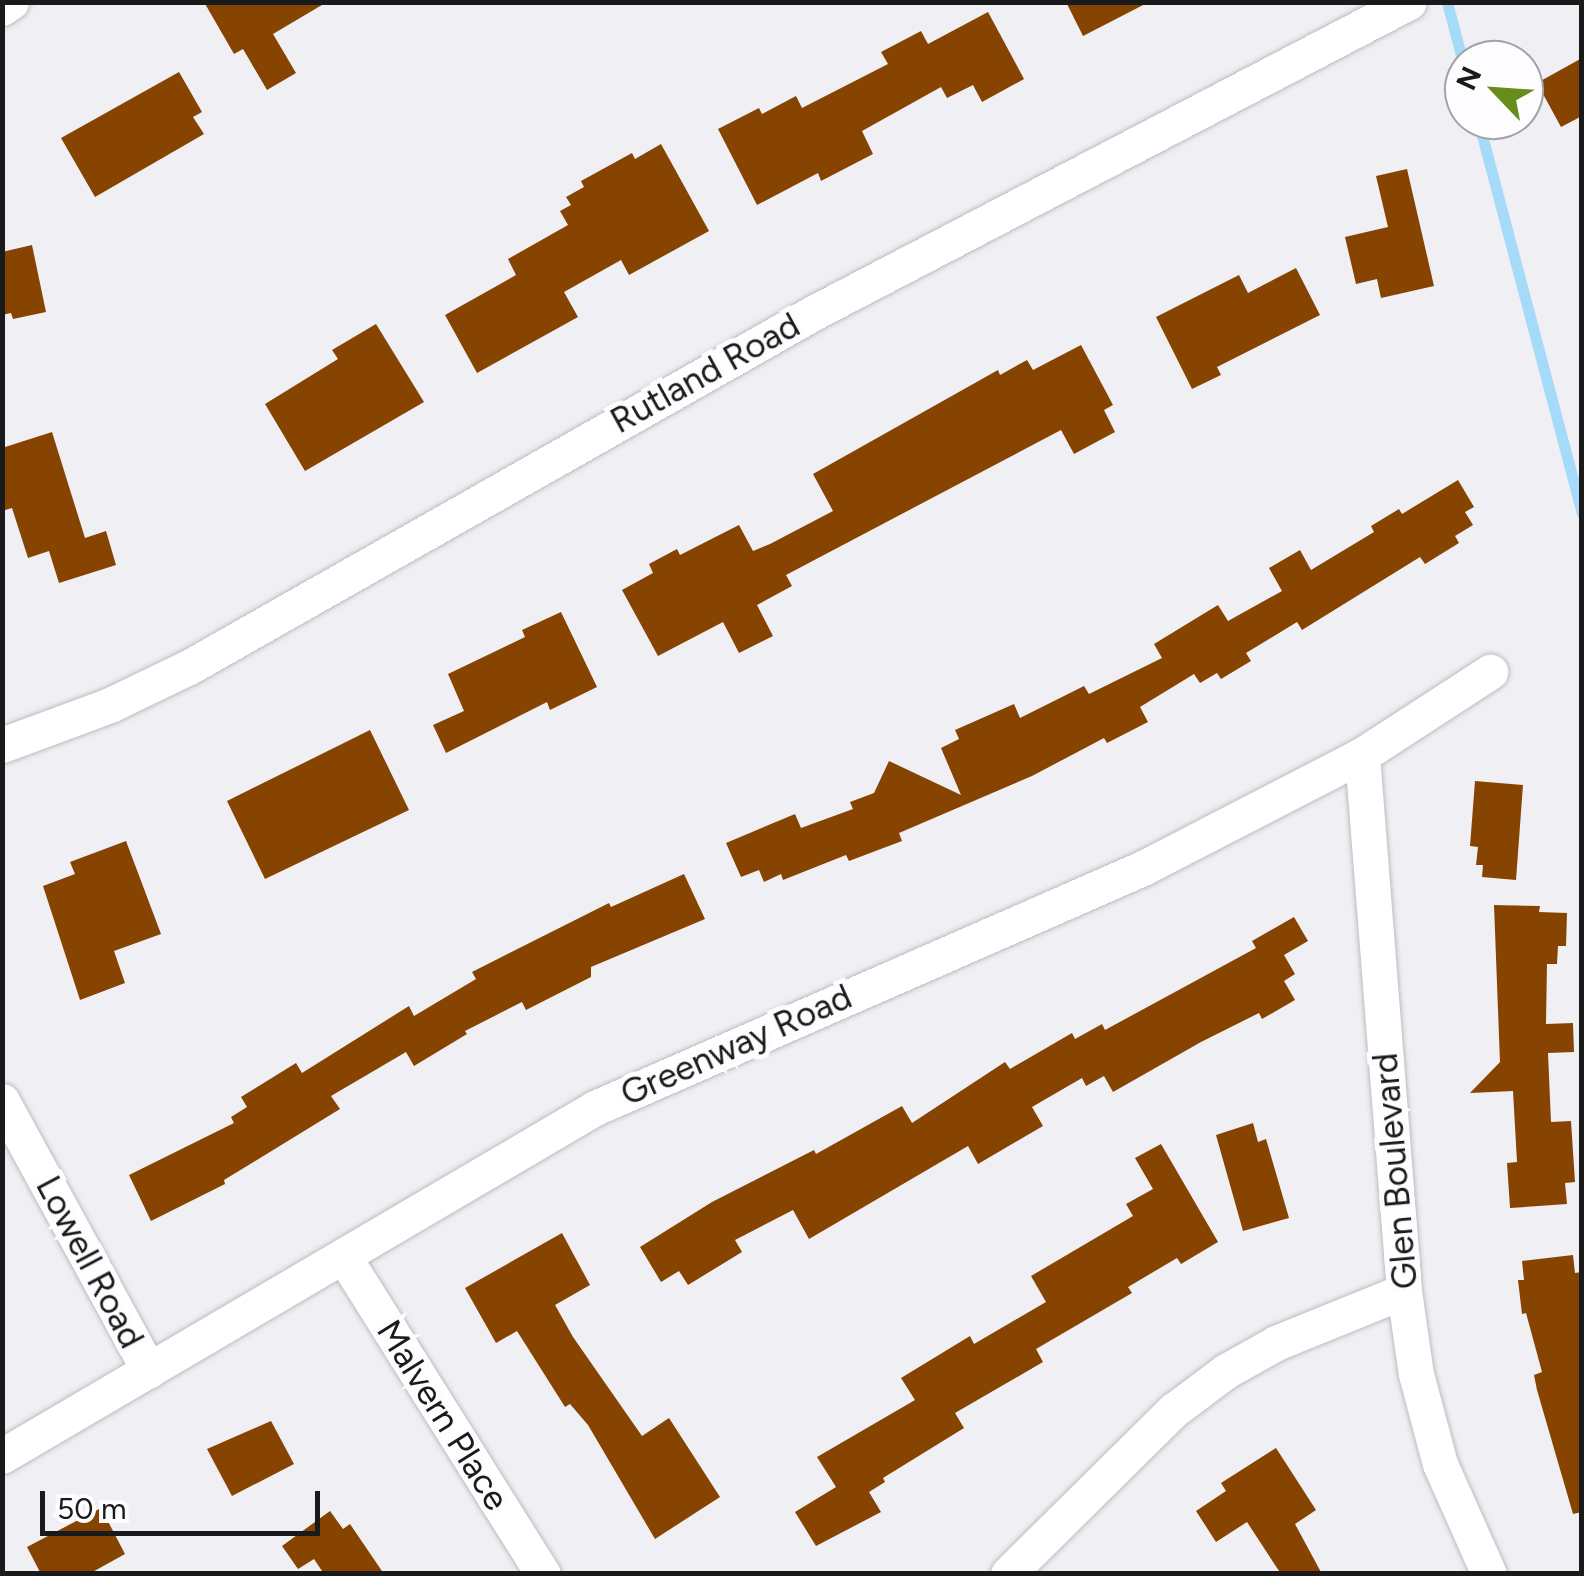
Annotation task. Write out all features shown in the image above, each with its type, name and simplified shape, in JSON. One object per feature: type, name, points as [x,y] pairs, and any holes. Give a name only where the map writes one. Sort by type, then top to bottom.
[{"type":"street","points":[[2,8],[11,2]]},
{"type":"street","name":"Rutland Road","points":[[2,745],[110,705],[189,668],[815,312],[1408,2]]},
{"type":"street","name":"Greenway Road","points":[[2,1456],[596,1108],[1143,868],[1362,755],[1490,672]]},
{"type":"street","name":"Glen Boulevard","points":[[1362,755],[1404,1291],[1416,1374],[1440,1464],[1489,1574]]},
{"type":"street","name":"Lowell Road","points":[[2,1100],[149,1371]]},
{"type":"street","name":"Malvern Place","points":[[344,1256],[543,1574]]},
{"type":"street","points":[[1008,1574],[1174,1410],[1226,1371],[1276,1344],[1404,1291]]},
{"type":"building","points":[[204,2],[327,2],[273,34],[296,73],[267,90],[243,49],[234,54]]},
{"type":"building","points":[[1066,2],[1149,2],[1083,36]]},
{"type":"building","points":[[988,12],[1024,79],[982,102],[973,85],[947,98],[941,87],[862,131],[873,154],[821,181],[818,173],[757,205],[718,129],[759,108],[762,114],[796,96],[802,108],[888,64],[881,52],[921,31],[928,44]]},
{"type":"building","points":[[1582,58],[1582,116],[1561,127],[1544,96],[1544,79]]},
{"type":"building","points":[[179,72],[202,112],[193,117],[204,134],[95,197],[61,138]]},
{"type":"building","points":[[661,144],[709,231],[629,275],[621,260],[564,292],[578,317],[477,373],[445,315],[516,275],[508,259],[568,225],[560,211],[571,205],[566,197],[584,187],[581,181],[632,153],[635,159]]},
{"type":"building","points":[[1407,169],[1434,286],[1381,298],[1377,279],[1356,284],[1345,237],[1388,227],[1376,176]]},
{"type":"building","points":[[32,245],[46,312],[13,319],[11,313],[2,315],[2,252]]},
{"type":"building","points":[[1296,268],[1320,315],[1217,367],[1221,375],[1192,389],[1156,317],[1239,275],[1248,293]]},
{"type":"building","points":[[376,324],[424,402],[305,471],[265,404],[338,359],[332,350]]},
{"type":"building","points":[[1081,345],[1113,405],[1104,410],[1115,432],[1074,454],[1061,430],[786,575],[792,586],[757,605],[773,636],[739,653],[723,622],[658,656],[622,590],[653,573],[649,564],[677,549],[680,555],[739,525],[753,551],[770,544],[833,511],[813,474],[998,370],[1000,375],[1027,360],[1033,370]]},
{"type":"building","points":[[52,432],[85,538],[106,531],[116,565],[59,583],[49,551],[28,558],[12,508],[2,511],[2,448]]},
{"type":"building","points":[[1458,480],[1474,507],[1465,512],[1473,525],[1455,536],[1459,543],[1425,564],[1420,557],[1302,630],[1297,622],[1246,653],[1251,661],[1221,679],[1217,673],[1200,683],[1194,674],[1140,707],[1148,722],[1107,743],[1104,738],[1032,776],[899,833],[902,841],[849,861],[846,855],[783,880],[781,874],[764,882],[759,870],[741,877],[726,843],[795,814],[801,828],[853,809],[850,802],[874,793],[889,761],[961,795],[941,748],[959,739],[955,730],[1014,704],[1020,718],[1084,686],[1089,694],[1162,658],[1154,644],[1218,605],[1228,621],[1282,591],[1269,568],[1300,550],[1311,570],[1374,532],[1371,526],[1399,509],[1402,514]]},
{"type":"building","points":[[561,612],[597,687],[550,710],[547,702],[446,753],[433,725],[464,711],[448,674],[525,637],[522,630]]},
{"type":"building","points":[[370,730],[409,810],[265,879],[227,801]]},
{"type":"building","points":[[1475,781],[1523,785],[1516,880],[1482,877],[1483,865],[1476,865],[1478,847],[1470,846]]},
{"type":"building","points":[[126,841],[161,934],[114,951],[125,983],[80,1000],[43,886],[75,874],[70,862]]},
{"type":"building","points":[[684,874],[705,919],[591,967],[591,977],[526,1010],[522,1002],[465,1031],[467,1034],[414,1066],[406,1052],[331,1096],[340,1109],[224,1180],[225,1184],[151,1221],[129,1175],[234,1123],[231,1117],[247,1107],[241,1097],[296,1063],[302,1073],[409,1006],[414,1016],[476,979],[472,972],[609,903],[611,907]]},
{"type":"building","points":[[1494,905],[1540,906],[1539,912],[1567,913],[1566,946],[1558,946],[1557,964],[1547,964],[1546,1024],[1573,1023],[1574,1052],[1548,1053],[1551,1122],[1571,1121],[1575,1182],[1565,1183],[1567,1204],[1510,1208],[1507,1163],[1517,1162],[1513,1091],[1470,1093],[1500,1062]]},
{"type":"building","points":[[1294,917],[1308,941],[1284,955],[1295,974],[1284,981],[1295,1000],[1262,1019],[1259,1013],[1201,1042],[1113,1092],[1104,1076],[1086,1086],[1082,1078],[1032,1107],[1043,1126],[978,1164],[968,1146],[809,1239],[793,1210],[735,1240],[742,1252],[688,1285],[679,1271],[661,1282],[640,1247],[712,1202],[814,1150],[816,1154],[902,1106],[912,1123],[1005,1062],[1010,1069],[1072,1033],[1075,1039],[1102,1024],[1105,1030],[1256,948],[1252,941]]},
{"type":"building","points":[[1253,1123],[1258,1142],[1266,1139],[1289,1218],[1243,1231],[1216,1135]]},
{"type":"building","points":[[1161,1144],[1218,1242],[1181,1264],[1177,1258],[1128,1287],[1132,1293],[1036,1349],[1043,1362],[955,1413],[964,1428],[883,1478],[885,1482],[869,1492],[881,1512],[816,1546],[795,1512],[836,1487],[817,1457],[915,1400],[901,1378],[970,1336],[974,1344],[1046,1302],[1031,1276],[1133,1216],[1126,1204],[1153,1189],[1135,1158]]},
{"type":"building","points":[[562,1233],[590,1285],[555,1305],[573,1337],[642,1436],[669,1418],[720,1497],[655,1539],[588,1425],[570,1404],[565,1407],[517,1331],[496,1343],[465,1288]]},
{"type":"building","points":[[1573,1255],[1575,1273],[1582,1272],[1582,1512],[1573,1514],[1537,1390],[1534,1375],[1542,1372],[1526,1313],[1522,1314],[1518,1280],[1524,1280],[1522,1261]]},
{"type":"building","points":[[271,1421],[294,1464],[232,1496],[207,1449]]},
{"type":"building","points":[[1276,1448],[1316,1510],[1295,1524],[1322,1574],[1281,1574],[1247,1522],[1216,1542],[1196,1511],[1226,1491],[1221,1483]]},
{"type":"building","points":[[101,1508],[125,1554],[89,1574],[41,1574],[27,1547]]},
{"type":"building","points":[[330,1511],[343,1529],[350,1524],[384,1574],[324,1574],[314,1559],[298,1569],[282,1546]]},
{"type":"waterway","points":[[1447,2],[1457,40]]},
{"type":"waterway","points":[[1483,140],[1582,514]]}]
